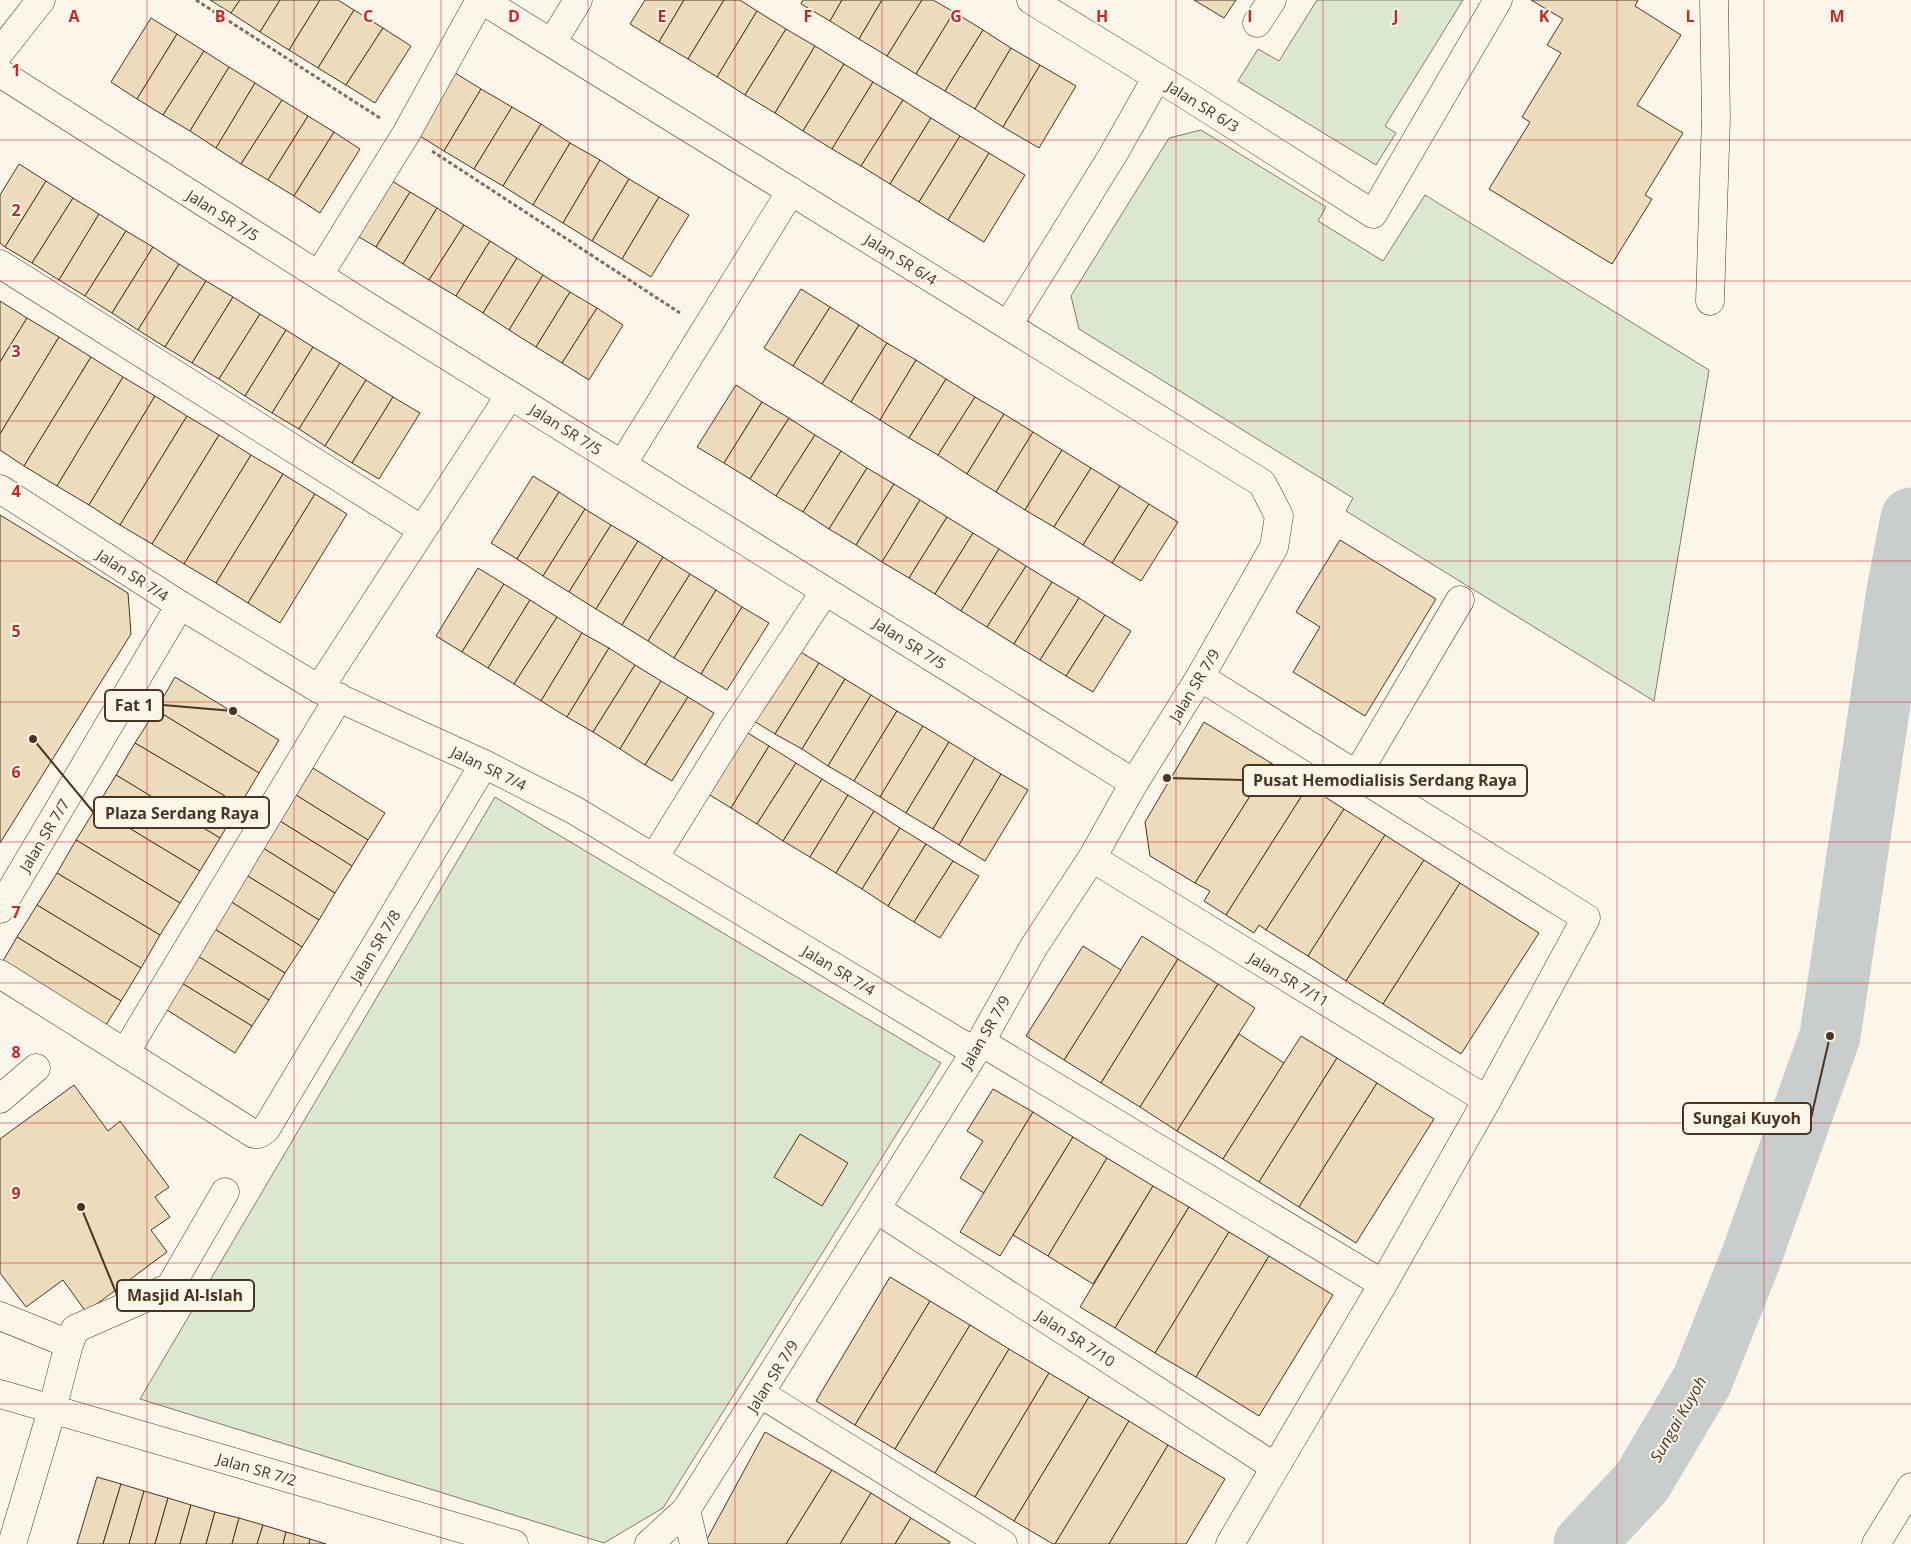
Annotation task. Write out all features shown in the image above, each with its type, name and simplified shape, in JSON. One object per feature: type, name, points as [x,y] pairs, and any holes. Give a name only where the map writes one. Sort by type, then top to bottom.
[{"type":"street","points":[[0,52],[41,0]]},
{"type":"street","points":[[319,275],[406,134],[481,0]]},
{"type":"street","name":"Jalan SR 6/4","points":[[481,0],[1262,483],[1278,516],[1274,548]]},
{"type":"street","points":[[552,43],[578,0]]},
{"type":"street","name":"Jalan SR 6/3","points":[[1031,0],[1158,77],[1373,214],[1498,0]]},
{"type":"street","points":[[1257,23],[1272,0]]},
{"type":"street","points":[[1710,301],[1716,118],[1714,0]]},
{"type":"street","name":"Jalan SR 7/5","points":[[0,73],[510,395],[1134,783]]},
{"type":"street","points":[[1008,326],[1114,153],[1158,77]]},
{"type":"street","points":[[622,465],[790,191]]},
{"type":"street","points":[[0,264],[421,529]]},
{"type":"street","points":[[0,974],[125,1053],[421,529],[510,395]]},
{"type":"street","name":"Jalan SR 7/4","points":[[0,489],[180,605],[329,693],[484,764],[574,810],[1383,1284]]},
{"type":"street","name":"Jalan SR 7/9","points":[[686,1510],[761,1394],[978,1047],[1033,948],[1092,858],[1134,783],[1200,677],[1274,548]]},
{"type":"street","points":[[654,858],[734,729],[825,591]]},
{"type":"street","points":[[1356,776],[1460,600]]},
{"type":"street","name":"Jalan SR 7/7","points":[[0,909],[180,605]]},
{"type":"street","points":[[1200,677],[1586,918],[1487,1100],[1383,1284],[1230,1544]]},
{"type":"street","name":"Jalan SR 7/8","points":[[125,1053],[254,1134],[258,1134],[266,1129],[484,764]]},
{"type":"street","name":"Jalan SR 7/11","points":[[1092,858],[1487,1100]]},
{"type":"street","points":[[0,1098],[36,1068]]},
{"type":"street","points":[[12,1544],[52,1410],[69,1344],[75,1329],[170,1286],[225,1192]]},
{"type":"street","name":"Jalan SR 7/10","points":[[876,1209],[1275,1467]]},
{"type":"street","points":[[0,1316],[69,1344]]},
{"type":"street","name":"Jalan SR 7/2","points":[[0,1394],[500,1542]]},
{"type":"street","points":[[761,1394],[1003,1544]]},
{"type":"street","points":[[1876,1544],[1911,1487]]},
{"type":"street","points":[[649,1544],[686,1510],[694,1544]]},
{"type":"path","points":[[196,0],[406,134],[706,330]]},
{"type":"green space","points":[[1317,0],[1463,0],[1385,126],[1396,133],[1376,165],[1238,81],[1258,49],[1279,61]]},
{"type":"green space","points":[[1201,130],[1326,207],[1318,221],[1383,261],[1425,195],[1709,370],[1654,701],[1346,511],[1353,498],[1079,329],[1071,296],[1169,138]]},
{"type":"green space","points":[[495,797],[941,1063],[663,1508],[604,1543],[140,1399]]},
{"type":"building","points":[[210,0],[240,0],[231,13]]},
{"type":"building","points":[[240,0],[280,0],[260,32],[231,13]]},
{"type":"building","points":[[280,0],[320,0],[289,50],[260,32]]},
{"type":"building","points":[[320,0],[338,0],[354,10],[318,68],[289,50]]},
{"type":"building","points":[[645,0],[684,0],[659,42],[630,24]]},
{"type":"building","points":[[684,0],[724,0],[688,59],[659,42]]},
{"type":"building","points":[[724,0],[740,0],[757,11],[717,77],[688,59]]},
{"type":"building","points":[[803,0],[842,0],[830,21],[801,4]]},
{"type":"building","points":[[842,0],[882,0],[859,39],[830,21]]},
{"type":"building","points":[[882,0],[922,0],[887,56],[859,39]]},
{"type":"building","points":[[922,0],[933,0],[954,12],[916,74],[887,56]]},
{"type":"building","points":[[1194,0],[1236,0],[1224,18]]},
{"type":"building","points":[[1531,0],[1638,0],[1635,6],[1681,35],[1637,105],[1683,133],[1645,195],[1652,199],[1612,264],[1489,189],[1530,122],[1522,117],[1561,53],[1547,45],[1563,19]]},
{"type":"building","points":[[354,10],[383,28],[346,85],[318,68]]},
{"type":"building","points":[[757,11],[786,29],[745,95],[717,77]]},
{"type":"building","points":[[954,12],[983,30],[945,91],[916,74]]},
{"type":"building","points":[[151,18],[177,34],[137,99],[111,82]]},
{"type":"building","points":[[383,28],[411,46],[375,103],[346,85]]},
{"type":"building","points":[[786,29],[815,46],[775,113],[745,95]]},
{"type":"building","points":[[983,30],[1011,48],[975,109],[945,91]]},
{"type":"building","points":[[177,34],[204,51],[163,115],[137,99]]},
{"type":"building","points":[[815,46],[844,64],[803,131],[775,113]]},
{"type":"building","points":[[1011,48],[1040,65],[1003,127],[975,109]]},
{"type":"building","points":[[204,51],[229,67],[190,131],[163,115]]},
{"type":"building","points":[[844,64],[873,82],[832,149],[803,131]]},
{"type":"building","points":[[1040,65],[1076,86],[1039,148],[1003,127]]},
{"type":"building","points":[[229,67],[255,83],[216,148],[190,131]]},
{"type":"building","points":[[452,71],[481,89],[444,151],[415,133]]},
{"type":"building","points":[[873,82],[903,100],[861,166],[832,149]]},
{"type":"building","points":[[255,83],[282,100],[241,164],[216,148]]},
{"type":"building","points":[[481,89],[512,107],[474,169],[444,151]]},
{"type":"building","points":[[282,100],[308,116],[268,180],[241,164]]},
{"type":"building","points":[[903,100],[931,118],[890,184],[861,166]]},
{"type":"building","points":[[512,107],[541,124],[503,186],[474,169]]},
{"type":"building","points":[[308,116],[334,132],[294,196],[268,180]]},
{"type":"building","points":[[931,118],[960,136],[919,202],[890,184]]},
{"type":"building","points":[[541,124],[570,143],[533,205],[503,186]]},
{"type":"building","points":[[334,132],[360,149],[320,213],[294,196]]},
{"type":"building","points":[[960,136],[989,153],[948,220],[919,202]]},
{"type":"building","points":[[570,143],[600,160],[563,223],[533,205]]},
{"type":"building","points":[[989,153],[1025,175],[984,242],[948,220]]},
{"type":"building","points":[[600,160],[629,179],[592,241],[563,223]]},
{"type":"building","points":[[19,164],[46,181],[5,247],[0,243],[0,195]]},
{"type":"building","points":[[384,176],[410,192],[376,247],[349,231]]},
{"type":"building","points":[[629,179],[659,197],[622,259],[592,241]]},
{"type":"building","points":[[46,181],[73,198],[32,263],[5,247]]},
{"type":"building","points":[[410,192],[437,208],[403,264],[376,247]]},
{"type":"building","points":[[659,197],[689,215],[651,277],[622,259]]},
{"type":"building","points":[[73,198],[99,214],[59,280],[32,263]]},
{"type":"building","points":[[437,208],[464,225],[429,280],[403,264]]},
{"type":"building","points":[[99,214],[126,231],[85,296],[59,280]]},
{"type":"building","points":[[464,225],[490,241],[456,296],[429,280]]},
{"type":"building","points":[[126,231],[153,247],[112,313],[85,296]]},
{"type":"building","points":[[490,241],[517,258],[483,313],[456,296]]},
{"type":"building","points":[[153,247],[179,264],[138,330],[112,313]]},
{"type":"building","points":[[517,258],[543,275],[509,330],[483,313]]},
{"type":"building","points":[[179,264],[206,281],[165,347],[138,330]]},
{"type":"building","points":[[543,275],[570,292],[536,347],[509,330]]},
{"type":"building","points":[[206,281],[233,297],[192,363],[165,347]]},
{"type":"building","points":[[801,289],[830,307],[793,366],[764,348]]},
{"type":"building","points":[[570,292],[597,308],[562,363],[536,347]]},
{"type":"building","points":[[233,297],[260,314],[219,379],[192,363]]},
{"type":"building","points":[[0,301],[27,318],[0,362]]},
{"type":"building","points":[[830,307],[859,325],[822,384],[793,366]]},
{"type":"building","points":[[597,308],[623,325],[589,380],[562,363]]},
{"type":"building","points":[[260,314],[286,330],[245,396],[219,379]]},
{"type":"building","points":[[27,318],[59,337],[0,434],[0,362]]},
{"type":"building","points":[[859,325],[887,343],[851,402],[822,384]]},
{"type":"building","points":[[286,330],[313,347],[272,413],[245,396]]},
{"type":"building","points":[[59,337],[91,357],[24,466],[0,450],[0,434]]},
{"type":"building","points":[[887,343],[916,360],[880,420],[851,402]]},
{"type":"building","points":[[313,347],[340,363],[299,429],[272,413]]},
{"type":"building","points":[[91,357],[123,377],[57,486],[24,466]]},
{"type":"building","points":[[916,360],[946,379],[909,438],[880,420]]},
{"type":"building","points":[[340,363],[366,380],[325,446],[299,429]]},
{"type":"building","points":[[123,377],[155,396],[89,505],[57,486]]},
{"type":"building","points":[[946,379],[975,397],[938,455],[909,438]]},
{"type":"building","points":[[366,380],[393,397],[352,463],[325,446]]},
{"type":"building","points":[[736,385],[762,402],[724,463],[697,447]]},
{"type":"building","points":[[155,396],[187,416],[120,525],[89,505]]},
{"type":"building","points":[[393,397],[420,413],[379,479],[352,463]]},
{"type":"building","points":[[975,397],[1004,414],[967,474],[938,455]]},
{"type":"building","points":[[762,402],[789,418],[750,479],[724,463]]},
{"type":"building","points":[[1004,414],[1033,432],[996,492],[967,474]]},
{"type":"building","points":[[187,416],[219,435],[152,544],[120,525]]},
{"type":"building","points":[[789,418],[815,435],[776,496],[750,479]]},
{"type":"building","points":[[1033,432],[1062,450],[1025,510],[996,492]]},
{"type":"building","points":[[219,435],[251,455],[184,564],[152,544]]},
{"type":"building","points":[[815,435],[841,451],[803,512],[776,496]]},
{"type":"building","points":[[1062,450],[1091,468],[1054,527],[1025,510]]},
{"type":"building","points":[[841,451],[867,468],[829,529],[803,512]]},
{"type":"building","points":[[251,455],[283,474],[216,583],[184,564]]},
{"type":"building","points":[[867,468],[894,484],[856,545],[829,529]]},
{"type":"building","points":[[1091,468],[1120,486],[1083,545],[1054,527]]},
{"type":"building","points":[[283,474],[315,494],[248,603],[216,583]]},
{"type":"building","points":[[533,476],[559,492],[517,559],[491,543]]},
{"type":"building","points":[[894,484],[920,500],[882,562],[856,545]]},
{"type":"building","points":[[1120,486],[1149,504],[1112,563],[1083,545]]},
{"type":"building","points":[[559,492],[585,509],[543,576],[517,559]]},
{"type":"building","points":[[315,494],[347,514],[280,623],[248,603]]},
{"type":"building","points":[[920,500],[947,517],[909,578],[882,562]]},
{"type":"building","points":[[1149,504],[1178,522],[1141,581],[1112,563]]},
{"type":"building","points":[[585,509],[611,525],[569,592],[543,576]]},
{"type":"building","points":[[0,515],[128,593],[131,634],[0,843]]},
{"type":"building","points":[[947,517],[973,533],[935,594],[909,578]]},
{"type":"building","points":[[611,525],[638,541],[596,609],[569,592]]},
{"type":"building","points":[[973,533],[999,549],[961,611],[935,594]]},
{"type":"building","points":[[1340,540],[1436,599],[1365,716],[1293,672],[1320,627],[1296,612]]},
{"type":"building","points":[[638,541],[663,557],[622,625],[596,609]]},
{"type":"building","points":[[999,549],[1026,566],[987,627],[961,611]]},
{"type":"building","points":[[663,557],[690,574],[648,641],[622,625]]},
{"type":"building","points":[[1026,566],[1052,582],[1014,644],[987,627]]},
{"type":"building","points":[[478,568],[504,584],[462,652],[436,636]]},
{"type":"building","points":[[690,574],[716,590],[674,658],[648,641]]},
{"type":"building","points":[[1052,582],[1079,598],[1040,660],[1014,644]]},
{"type":"building","points":[[504,584],[530,600],[488,668],[462,652]]},
{"type":"building","points":[[716,590],[742,607],[701,674],[674,658]]},
{"type":"building","points":[[1079,598],[1105,615],[1066,676],[1040,660]]},
{"type":"building","points":[[530,600],[557,617],[514,684],[488,668]]},
{"type":"building","points":[[742,607],[769,623],[727,690],[701,674]]},
{"type":"building","points":[[1105,615],[1131,631],[1093,692],[1066,676]]},
{"type":"building","points":[[557,617],[582,633],[541,701],[514,684]]},
{"type":"building","points":[[582,633],[609,648],[567,717],[541,701]]},
{"type":"building","points":[[792,647],[819,663],[775,734],[749,718]]},
{"type":"building","points":[[609,648],[635,665],[593,732],[567,717]]},
{"type":"building","points":[[819,663],[845,679],[802,749],[775,734]]},
{"type":"building","points":[[635,665],[661,681],[620,749],[593,732]]},
{"type":"building","points":[[175,677],[279,740],[259,773],[156,710]]},
{"type":"building","points":[[845,679],[871,695],[828,766],[802,749]]},
{"type":"building","points":[[661,681],[688,697],[645,765],[620,749]]},
{"type":"building","points":[[871,695],[897,711],[854,781],[828,766]]},
{"type":"building","points":[[688,697],[714,713],[672,781],[645,765]]},
{"type":"building","points":[[156,710],[259,773],[240,805],[135,743]]},
{"type":"building","points":[[897,711],[923,726],[880,797],[854,781]]},
{"type":"building","points":[[1204,722],[1271,763],[1195,883],[1150,856],[1145,822]]},
{"type":"building","points":[[923,726],[949,742],[906,813],[880,797]]},
{"type":"building","points":[[743,730],[769,746],[731,808],[705,792]]},
{"type":"building","points":[[949,742],[975,758],[933,829],[906,813]]},
{"type":"building","points":[[135,743],[240,805],[220,838],[116,775]]},
{"type":"building","points":[[769,746],[796,763],[757,824],[731,808]]},
{"type":"building","points":[[975,758],[1001,774],[959,845],[933,829]]},
{"type":"building","points":[[796,763],[822,779],[783,841],[757,824]]},
{"type":"building","points":[[1271,763],[1308,786],[1226,915],[1204,901],[1210,891],[1195,883]]},
{"type":"building","points":[[313,768],[385,813],[368,840],[296,795]]},
{"type":"building","points":[[1001,774],[1028,790],[985,861],[959,845]]},
{"type":"building","points":[[116,775],[220,838],[200,871],[96,808]]},
{"type":"building","points":[[822,779],[848,795],[810,857],[783,841]]},
{"type":"building","points":[[1308,786],[1344,809],[1266,930],[1259,925],[1254,933],[1226,915]]},
{"type":"building","points":[[296,795],[368,840],[352,866],[280,821]]},
{"type":"building","points":[[848,795],[874,811],[836,873],[810,857]]},
{"type":"building","points":[[96,808],[200,871],[180,903],[76,840]]},
{"type":"building","points":[[1344,809],[1385,835],[1308,956],[1266,930]]},
{"type":"building","points":[[874,811],[900,828],[862,889],[836,873]]},
{"type":"building","points":[[280,821],[352,866],[335,893],[263,848]]},
{"type":"building","points":[[900,828],[926,844],[888,906],[862,889]]},
{"type":"building","points":[[1385,835],[1424,860],[1346,981],[1308,956]]},
{"type":"building","points":[[76,840],[180,903],[160,935],[57,873]]},
{"type":"building","points":[[926,844],[953,861],[914,922],[888,906]]},
{"type":"building","points":[[263,848],[335,893],[319,920],[246,875]]},
{"type":"building","points":[[1424,860],[1460,883],[1383,1004],[1346,981]]},
{"type":"building","points":[[953,861],[979,876],[940,938],[914,922]]},
{"type":"building","points":[[57,873],[160,935],[141,968],[37,905]]},
{"type":"building","points":[[246,875],[319,920],[302,947],[230,901]]},
{"type":"building","points":[[1460,883],[1539,933],[1461,1054],[1383,1004]]},
{"type":"building","points":[[230,901],[302,947],[285,973],[213,928]]},
{"type":"building","points":[[37,905],[141,968],[121,1001],[17,937]]},
{"type":"building","points":[[213,928],[285,973],[269,1000],[196,955]]},
{"type":"building","points":[[1142,936],[1178,959],[1101,1083],[1064,1060]]},
{"type":"building","points":[[17,937],[121,1001],[101,1033],[0,966]]},
{"type":"building","points":[[1083,946],[1121,970],[1064,1060],[1026,1036]]},
{"type":"building","points":[[196,955],[269,1000],[252,1026],[180,982]]},
{"type":"building","points":[[1178,959],[1218,984],[1140,1107],[1101,1083]]},
{"type":"building","points":[[180,982],[252,1026],[235,1053],[164,1008]]},
{"type":"building","points":[[1218,984],[1255,1008],[1177,1131],[1140,1107]]},
{"type":"building","points":[[1239,1034],[1284,1063],[1223,1159],[1177,1131]]},
{"type":"building","points":[[1301,1036],[1337,1058],[1259,1182],[1223,1159]]},
{"type":"building","points":[[1337,1058],[1377,1083],[1299,1207],[1259,1182]]},
{"type":"building","points":[[1377,1083],[1434,1119],[1356,1243],[1299,1207]]},
{"type":"building","points":[[74,1085],[108,1131],[120,1121],[169,1187],[155,1197],[170,1217],[151,1230],[167,1252],[86,1312],[63,1280],[26,1307],[0,1273],[0,1139]]},
{"type":"building","points":[[993,1089],[1033,1112],[984,1193],[960,1178],[983,1141],[967,1131]]},
{"type":"building","points":[[1033,1112],[1073,1137],[1000,1256],[960,1232]]},
{"type":"building","points":[[800,1134],[848,1163],[822,1206],[774,1177]]},
{"type":"building","points":[[1073,1137],[1107,1158],[1048,1256],[1013,1235]]},
{"type":"building","points":[[1107,1158],[1153,1186],[1093,1284],[1048,1256]]},
{"type":"building","points":[[1153,1186],[1189,1207],[1115,1328],[1080,1307]]},
{"type":"building","points":[[1189,1207],[1229,1232],[1155,1353],[1115,1328]]},
{"type":"building","points":[[1229,1232],[1269,1256],[1196,1377],[1155,1353]]},
{"type":"building","points":[[1269,1256],[1333,1295],[1259,1416],[1196,1377]]},
{"type":"building","points":[[890,1277],[930,1301],[855,1425],[816,1401]]},
{"type":"building","points":[[930,1301],[970,1325],[895,1449],[855,1425]]},
{"type":"building","points":[[970,1325],[1009,1349],[935,1473],[895,1449]]},
{"type":"building","points":[[1009,1349],[1049,1373],[975,1497],[935,1473]]},
{"type":"building","points":[[1049,1373],[1089,1397],[1014,1521],[975,1497]]},
{"type":"building","points":[[1089,1397],[1129,1421],[1055,1544],[1053,1544],[1014,1521]]},
{"type":"building","points":[[1129,1421],[1168,1445],[1109,1544],[1055,1544]]},
{"type":"building","points":[[765,1432],[832,1470],[786,1544],[708,1544],[707,1539]]},
{"type":"building","points":[[1168,1445],[1225,1479],[1186,1544],[1109,1544]]},
{"type":"building","points":[[832,1470],[871,1493],[840,1544],[786,1544]]},
{"type":"building","points":[[97,1477],[121,1484],[103,1544],[77,1544]]},
{"type":"building","points":[[121,1484],[144,1491],[129,1544],[103,1544]]},
{"type":"building","points":[[144,1491],[168,1498],[155,1544],[129,1544]]},
{"type":"building","points":[[871,1493],[911,1518],[895,1544],[840,1544]]},
{"type":"building","points":[[168,1498],[191,1505],[180,1544],[155,1544]]},
{"type":"building","points":[[191,1505],[215,1512],[206,1544],[180,1544]]},
{"type":"building","points":[[215,1512],[239,1518],[232,1544],[206,1544]]},
{"type":"building","points":[[239,1518],[263,1525],[257,1544],[232,1544]]},
{"type":"building","points":[[911,1518],[950,1542],[949,1544],[895,1544]]},
{"type":"building","points":[[263,1525],[286,1532],[283,1544],[257,1544]]},
{"type":"building","points":[[286,1532],[310,1539],[309,1544],[283,1544]]},
{"type":"building","points":[[310,1539],[326,1544],[309,1544]]},
{"type":"waterway","name":"Sungai Kuyoh","points":[[1584,1544],[1642,1482],[1702,1381],[1752,1255],[1830,1036],[1897,591],[1911,518]]},
{"type":"place","name":"Fat 1","points":[[233,711]]},
{"type":"place","name":"Plaza Serdang Raya","points":[[33,739]]},
{"type":"place","name":"Pusat Hemodialisis Serdang Raya","points":[[1167,778]]},
{"type":"place","name":"Sungai Kuyoh","points":[[1830,1036]]},
{"type":"place","name":"Masjid Al-Islah","points":[[81,1207]]}]
